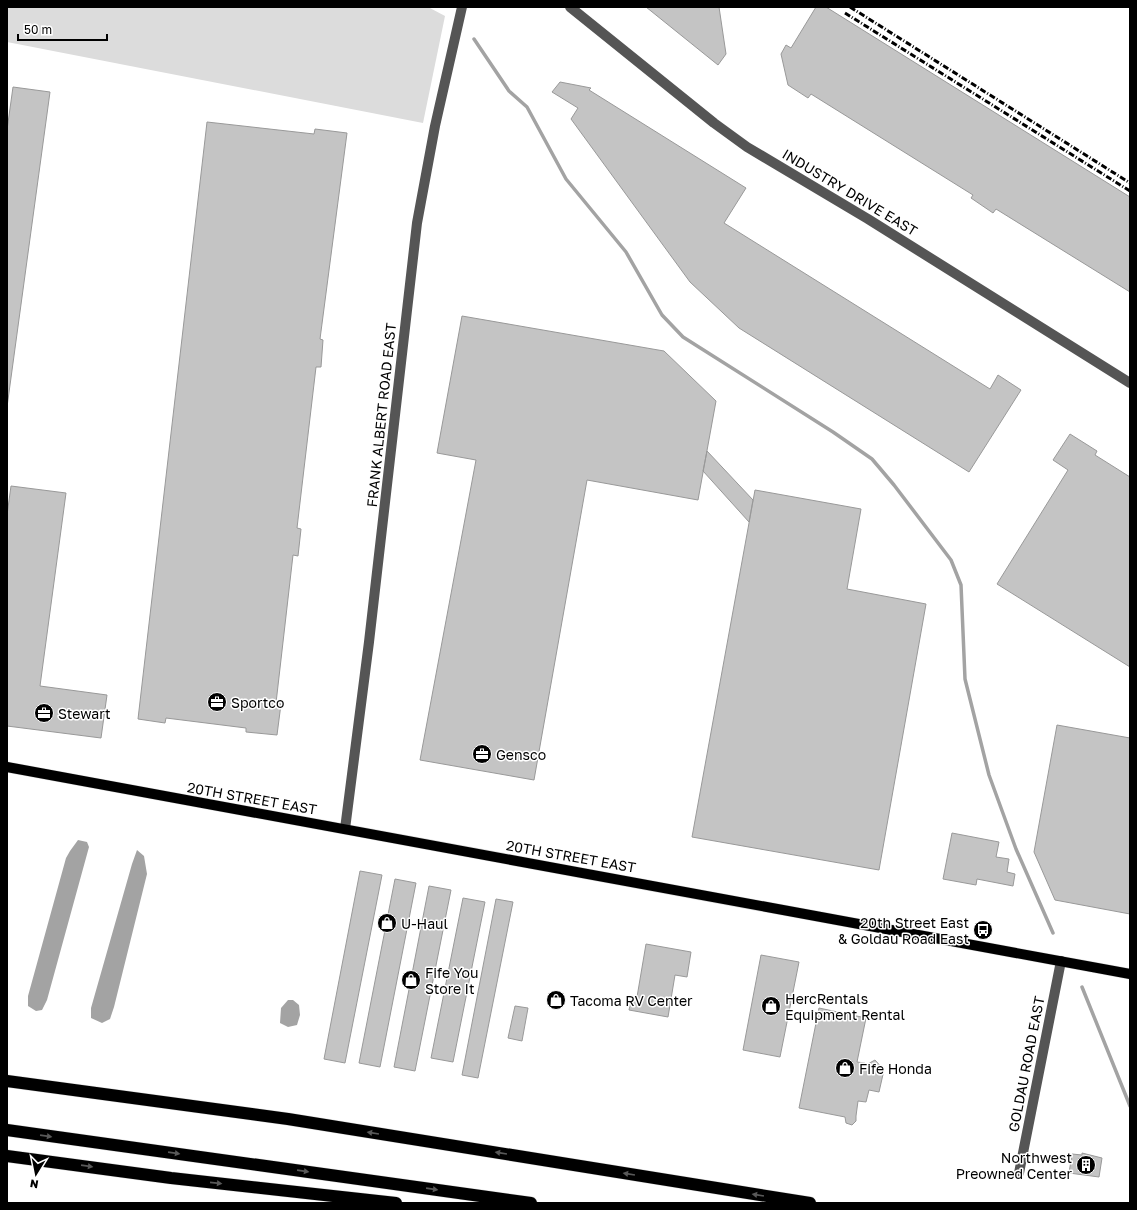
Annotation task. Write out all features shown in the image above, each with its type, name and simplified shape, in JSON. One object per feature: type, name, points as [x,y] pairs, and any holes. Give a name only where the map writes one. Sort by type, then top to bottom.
[{"type":"highway","points":[[7,1081],[288,1119],[810,1203]]},
{"type":"highway","points":[[7,1130],[532,1203]]},
{"type":"highway","points":[[7,1156],[171,1178],[396,1203]]},
{"type":"main road","name":"20TH STREET EAST","points":[[7,767],[1130,974]]},
{"type":"street","name":"FRANK ALBERT ROAD EAST","points":[[345,829],[369,642],[417,223],[435,126],[462,7]]},
{"type":"street","name":"INDUSTRY DRIVE EAST","points":[[570,7],[714,123],[747,146],[868,219],[1130,383]]},
{"type":"street","name":"GOLDAU ROAD EAST","points":[[1019,1173],[1061,961]]},
{"type":"shaded area","points":[[7,7],[428,7],[445,16],[423,123],[7,42]]},
{"type":"shaded area","points":[[78,840],[87,842],[89,847],[47,1000],[42,1010],[36,1011],[28,1006],[28,996],[66,858]]},
{"type":"shaded area","points":[[137,850],[144,856],[147,874],[114,1007],[110,1019],[102,1023],[91,1018],[91,1008]]},
{"type":"shaded area","points":[[288,1000],[293,1000],[299,1005],[300,1015],[297,1025],[288,1027],[280,1023],[281,1008]]},
{"type":"building","points":[[646,7],[719,7],[726,54],[718,65]]},
{"type":"building","points":[[816,7],[826,7],[1130,197],[1130,292],[996,209],[993,213],[971,198],[973,195],[811,94],[808,98],[788,85],[781,54],[786,45],[791,48]]},
{"type":"building","points":[[560,82],[591,88],[589,90],[746,188],[724,223],[990,389],[998,375],[1021,390],[969,472],[739,328],[690,282],[571,119],[578,108],[552,92]]},
{"type":"building","points":[[13,87],[50,92],[7,407],[7,130]]},
{"type":"building","points":[[207,122],[314,134],[315,129],[347,133],[320,339],[323,340],[321,367],[316,367],[297,528],[301,529],[298,556],[293,555],[276,703],[281,704],[277,735],[246,732],[246,728],[166,718],[165,723],[138,719]]},
{"type":"building","points":[[462,316],[664,351],[716,401],[698,500],[587,480],[534,780],[420,760],[476,460],[437,453]]},
{"type":"building","points":[[1070,434],[1097,451],[1095,455],[1130,477],[1130,667],[997,584],[1068,470],[1053,460]]},
{"type":"building","points":[[707,451],[753,500],[749,522],[703,471]]},
{"type":"building","points":[[11,486],[66,493],[40,686],[107,695],[101,738],[7,726],[7,515]]},
{"type":"building","points":[[755,490],[861,509],[847,589],[926,604],[879,870],[692,837]]},
{"type":"building","points":[[1057,725],[1130,738],[1130,914],[1055,900],[1034,852]]},
{"type":"building","points":[[952,833],[999,842],[996,857],[1009,859],[1007,872],[1015,874],[1013,886],[977,879],[976,885],[943,879]]},
{"type":"building","points":[[360,871],[382,875],[345,1063],[324,1059]]},
{"type":"building","points":[[395,879],[416,883],[380,1067],[359,1063]]},
{"type":"building","points":[[429,886],[451,890],[415,1071],[394,1067]]},
{"type":"building","points":[[463,898],[485,902],[453,1062],[431,1058]]},
{"type":"building","points":[[496,899],[513,902],[478,1078],[462,1075]]},
{"type":"building","points":[[646,944],[691,952],[687,977],[675,975],[668,1017],[629,1010],[632,996],[637,997]]},
{"type":"building","name":"HercRentals Equipment Rental","points":[[761,955],[799,962],[780,1057],[743,1050]]},
{"type":"building","points":[[515,1006],[528,1008],[522,1041],[508,1038]]},
{"type":"building","name":"Fife Honda","points":[[819,1008],[866,1018],[857,1062],[865,1063],[864,1066],[875,1060],[884,1070],[879,1092],[869,1090],[866,1102],[858,1101],[856,1121],[852,1125],[846,1123],[845,1117],[799,1108]]},
{"type":"building","name":"Northwest Preowned Center","points":[[1082,1153],[1102,1158],[1099,1177],[1069,1173],[1072,1154],[1082,1155]]},
{"type":"waterway","points":[[474,39],[509,91],[527,107],[566,179],[626,252],[662,315],[683,337],[833,432],[872,459],[894,485],[951,560],[961,585],[965,679],[989,775],[1016,849],[1053,933]]},
{"type":"waterway","points":[[1082,987],[1130,1106]]},
{"type":"railway","points":[[850,7],[1130,183]]},
{"type":"railway","points":[[845,13],[1130,191]]},
{"type":"place","name":"Sportco","points":[[217,702]]},
{"type":"place","name":"Stewart","points":[[44,713]]},
{"type":"place","name":"Gensco","points":[[482,754]]},
{"type":"place","name":"U-Haul","points":[[387,923]]},
{"type":"place","name":"20th Street East & Goldau Road East","points":[[983,930]]},
{"type":"place","name":"Fife You Store It","points":[[411,980]]},
{"type":"place","name":"Tacoma RV Center","points":[[556,1000]]},
{"type":"place","name":"HercRentals Equipment Rental","points":[[771,1006]]},
{"type":"place","name":"Fife Honda","points":[[845,1068]]},
{"type":"place","name":"Northwest Preowned Center","points":[[1086,1165]]}]
